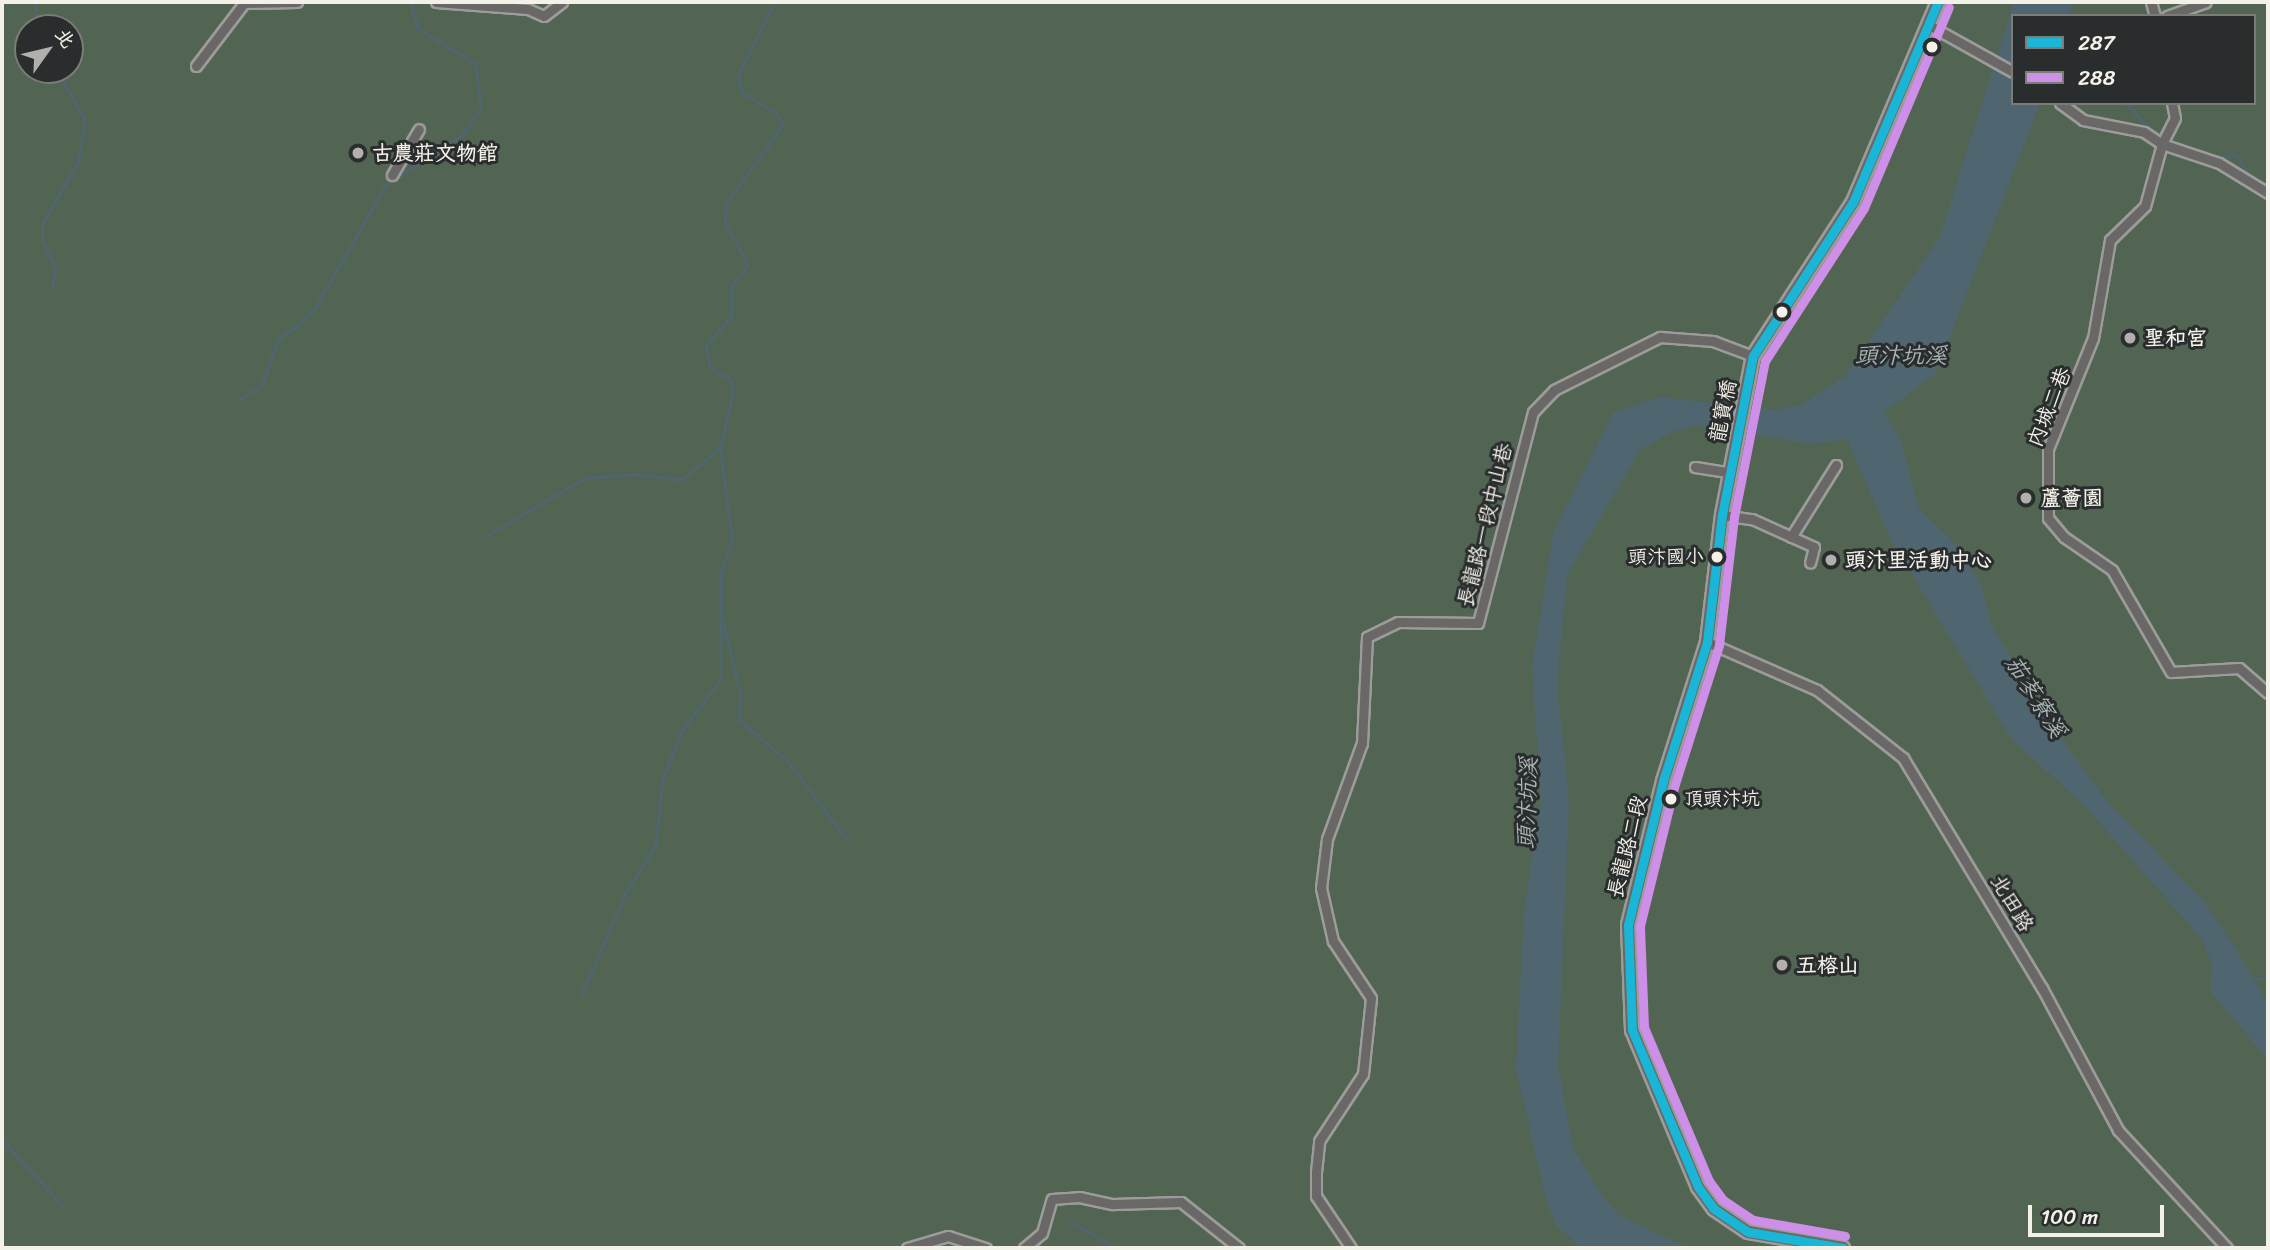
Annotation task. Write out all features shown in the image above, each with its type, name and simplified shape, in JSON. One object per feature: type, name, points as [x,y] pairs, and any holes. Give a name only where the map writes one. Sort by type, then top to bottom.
[{"type":"main road","points":[[1753,356],[1853,202],[1938,2]]},
{"type":"main road","name":"龍寶橋","points":[[1731,473],[1753,356]]},
{"type":"main road","name":"長龍路二段","points":[[1731,473],[1722,515],[1707,642],[1660,793],[1628,925],[1632,1030],[1684,1159],[1714,1209],[1768,1239],[1843,1248]]},
{"type":"street","points":[[196,66],[244,3],[297,2]]},
{"type":"street","points":[[436,2],[527,9],[544,16],[562,2]]},
{"type":"street","points":[[2173,14],[2206,2]]},
{"type":"street","points":[[1929,25],[2011,71]]},
{"type":"street","points":[[2063,105],[2083,120],[2144,132],[2162,144],[2219,163],[2268,193]]},
{"type":"street","points":[[2162,144],[2175,118],[2172,105]]},
{"type":"street","points":[[391,175],[419,130]]},
{"type":"street","name":"內城二巷","points":[[2162,144],[2145,206],[2110,240],[2093,338],[2048,449],[2046,509],[2058,532],[2112,570],[2171,672],[2239,668],[2268,693]]},
{"type":"street","name":"長龍路一段中山巷","points":[[1351,1248],[1316,1196],[1316,1171],[1319,1141],[1363,1074],[1371,998],[1333,941],[1321,888],[1327,839],[1362,743],[1367,637],[1398,622],[1478,623],[1533,412],[1554,390],[1660,337],[1713,341],[1753,356]]},
{"type":"street","points":[[1791,537],[1836,466]]},
{"type":"street","points":[[1695,467],[1731,473]]},
{"type":"street","points":[[1722,515],[1752,519],[1814,547],[1810,563]]},
{"type":"street","name":"北田路","points":[[1707,642],[1817,690],[1903,758],[2042,988],[2118,1130],[2227,1248]]},
{"type":"street","points":[[1024,1248],[1042,1233],[1052,1199],[1079,1197],[1113,1204],[1181,1202],[1239,1248]]},
{"type":"street","points":[[907,1248],[948,1236],[986,1248]]},
{"type":"green space","points":[[2,2],[2268,2],[2268,1248],[2,1248]]},
{"type":"water","name":"頭汴坑溪","points":[[2014,2],[2074,2],[2070,14],[2011,14],[2011,105],[2039,105],[1936,373],[1884,412],[1900,439],[1919,508],[1956,544],[1981,585],[1991,625],[2064,742],[2108,803],[2204,901],[2236,949],[2268,1005],[2268,1060],[2210,991],[2212,964],[2202,939],[2083,804],[2012,740],[1890,538],[1847,439],[1809,444],[1702,425],[1674,431],[1640,450],[1567,575],[1557,682],[1569,803],[1558,1065],[1573,1148],[1600,1192],[1619,1215],[1688,1248],[1581,1248],[1556,1225],[1546,1200],[1516,1068],[1524,912],[1541,797],[1532,666],[1554,530],[1614,412],[1659,397],[1774,410],[1801,405],[1845,376],[1940,237]]},
{"type":"waterway","points":[[36,2],[36,14]]},
{"type":"waterway","points":[[240,399],[262,385],[277,341],[312,313],[386,185],[462,135],[481,109],[475,64],[418,29],[410,2]]},
{"type":"waterway","points":[[581,995],[626,892],[655,847],[663,777],[683,728],[720,681],[721,572],[732,540],[720,448],[733,392],[731,381],[710,368],[706,345],[731,317],[731,286],[748,266],[725,222],[726,204],[782,126],[778,115],[741,92],[738,75],[775,2]]},
{"type":"waterway","points":[[52,289],[55,269],[42,241],[42,224],[78,162],[85,120],[64,84]]},
{"type":"waterway","points":[[2128,105],[2158,137]]},
{"type":"waterway","points":[[2212,157],[2237,155],[2251,178]]},
{"type":"waterway","points":[[484,537],[585,478],[637,474],[681,480],[719,449]]},
{"type":"waterway","points":[[723,620],[741,696],[739,720],[786,759],[849,842]]},
{"type":"waterway","points":[[2251,980],[2268,977]]},
{"type":"waterway","points":[[2,1139],[62,1205]]},
{"type":"waterway","points":[[1068,1220],[1117,1248]]},
{"type":"transit line","name":"287","points":[[1843,1248],[1748,1232],[1714,1209],[1698,1187],[1632,1030],[1628,925],[1663,781],[1707,642],[1722,515],[1753,356],[1853,202],[1938,2]]},
{"type":"transit line","name":"288","points":[[1845,1236],[1753,1220],[1723,1200],[1709,1181],[1644,1027],[1640,926],[1675,784],[1719,645],[1734,517],[1765,361],[1864,208],[1949,7]]},
{"type":"place","name":"古農莊文物館","points":[[358,153]]},
{"type":"place","name":"聖和宮","points":[[2130,338]]},
{"type":"place","name":"蘆薈園","points":[[2026,498]]},
{"type":"place","name":"頭汴國小","points":[[1717,557]]},
{"type":"place","name":"頭汴里活動中心","points":[[1831,560]]},
{"type":"place","name":"頂頭汴坑","points":[[1671,799]]},
{"type":"place","name":"五榕山","points":[[1782,965]]},
{"type":"water label","name":"茄苳寮溪","points":[[2035,697]]}]
